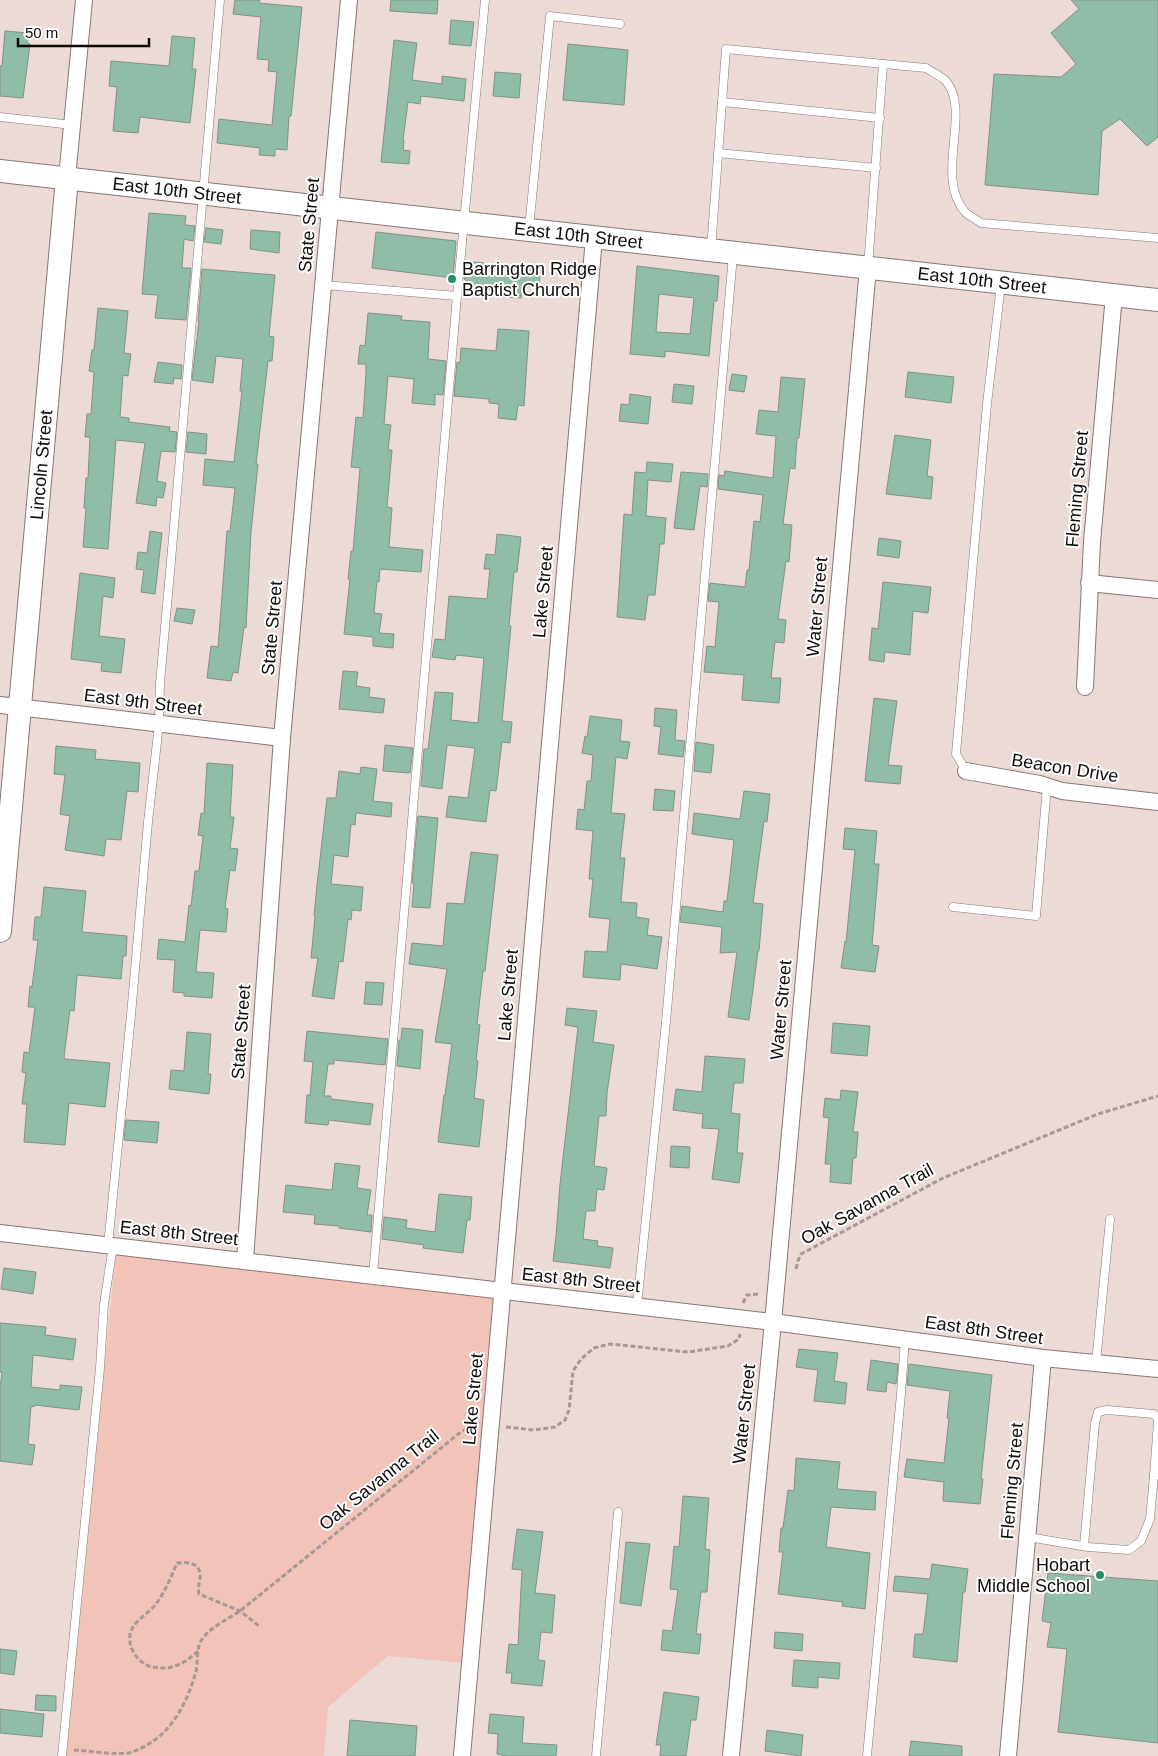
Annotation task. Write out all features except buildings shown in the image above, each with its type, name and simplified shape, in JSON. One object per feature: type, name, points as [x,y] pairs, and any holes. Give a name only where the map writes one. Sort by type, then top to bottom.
[{"type":"main road","name":"East 10th Street","points":[[0,171],[203,194],[331,206],[594,238],[1158,300]]},
{"type":"main road","name":"Lincoln Street","points":[[0,931],[10,706],[67,178]]},
{"type":"street","name":"Lincoln Street","points":[[67,178],[84,0]]},
{"type":"street","name":"State Street","points":[[246,1260],[282,738],[349,0]]},
{"type":"street","name":"Lake Street","points":[[462,1756],[594,238]]},
{"type":"street","name":"Water Street","points":[[730,1756],[773,1322],[868,268]]},
{"type":"street","name":"Fleming Street","points":[[1085,687],[1090,583],[1114,294]]},
{"type":"street","points":[[1090,583],[1158,590]]},
{"type":"street","name":"East 9th Street","points":[[10,706],[282,738]]},
{"type":"street","name":"Beacon Drive","points":[[966,771],[1084,794],[1158,802]]},
{"type":"street","name":"East 8th Street","points":[[0,1233],[741,1318],[1043,1358],[1158,1369]]},
{"type":"street","name":"Fleming Street","points":[[1008,1756],[1043,1358]]},
{"type":"lane","points":[[62,1756],[99,1377],[148,822],[159,724],[170,572],[220,0]]},
{"type":"lane","points":[[373,1275],[457,296],[485,0]]},
{"type":"lane","points":[[529,230],[550,16],[620,24]]},
{"type":"lane","points":[[711,251],[726,49],[926,68],[945,81],[955,98],[952,175],[954,194],[966,212],[981,223],[1158,238]]},
{"type":"lane","points":[[868,268],[883,64]]},
{"type":"lane","points":[[722,102],[880,118]]},
{"type":"lane","points":[[0,117],[73,125]]},
{"type":"lane","points":[[718,153],[876,168]]},
{"type":"lane","points":[[638,1306],[667,1012],[733,253]]},
{"type":"lane","points":[[966,771],[956,754],[987,404],[1002,282]]},
{"type":"lane","points":[[324,285],[457,296]]},
{"type":"lane","points":[[953,907],[1036,916],[1047,786]]},
{"type":"lane","points":[[1096,1363],[1110,1219]]},
{"type":"lane","points":[[867,1756],[901,1394],[904,1340]]},
{"type":"lane","points":[[1028,1536],[1084,1546],[1129,1550],[1141,1541],[1150,1519],[1156,1475],[1158,1420],[1154,1414],[1107,1410],[1098,1412],[1095,1423],[1084,1546]]},
{"type":"lane","points":[[596,1756],[618,1512]]},
{"type":"path","name":"Oak Savanna Trail","points":[[795,1277],[798,1261],[802,1254],[943,1178],[1098,1114],[1158,1096]]},
{"type":"path","name":"Oak Savanna Trail","points":[[71,1752],[75,1750],[129,1753],[150,1745],[168,1728],[190,1694],[198,1666],[198,1651],[202,1639],[214,1627],[240,1610],[462,1432],[471,1427],[490,1426],[534,1430],[555,1428],[565,1420],[569,1410],[573,1371],[581,1359],[594,1348],[610,1344],[688,1352],[728,1346],[738,1339],[743,1302],[747,1295],[775,1295]]},
{"type":"path","points":[[198,1651],[177,1666],[163,1669],[149,1667],[137,1658],[130,1644],[131,1630],[156,1604],[177,1563],[188,1562],[198,1567],[201,1575],[197,1588],[199,1594],[240,1610],[259,1626]]},
{"type":"shaded area","points":[[116,1251],[496,1294],[466,1663],[388,1656],[328,1707],[324,1756],[66,1756]]},
{"type":"place","name":"Barrington Ridge Baptist Church","points":[[452,279]]},
{"type":"place","name":"Hobart Middle School","points":[[1100,1575]]}]
